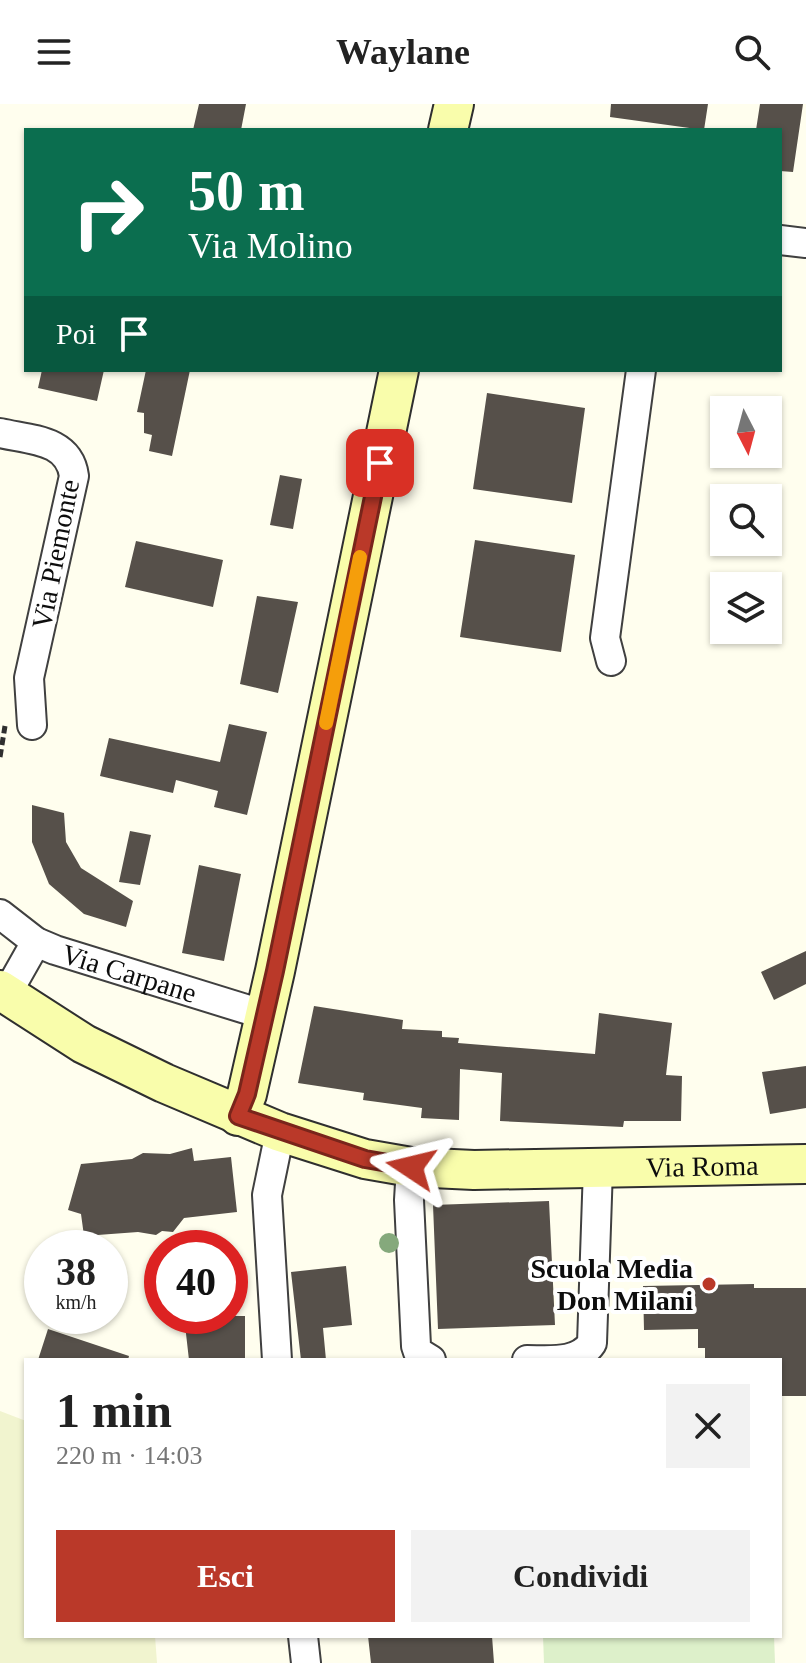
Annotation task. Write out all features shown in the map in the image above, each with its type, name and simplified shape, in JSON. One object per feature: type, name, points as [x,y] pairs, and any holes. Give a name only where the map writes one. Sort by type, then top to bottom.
[{"type":"street","points":[[448,128],[454,104]]},
{"type":"street","points":[[782,240],[806,243]]},
{"type":"street","points":[[36,942],[3,992],[84,1044],[238,1116],[247,1094],[265,1015],[399,372]]},
{"type":"street","points":[[611,661],[605,638],[641,372]]},
{"type":"street","name":"Via Piemonte","points":[[0,433],[59,447],[68,455],[74,476],[29,678],[32,725]]},
{"type":"street","name":"Via Carpane","points":[[0,914],[36,942],[265,1015]]},
{"type":"street","name":"Via Roma","points":[[238,1116],[365,1159],[411,1167],[598,1168],[806,1164]]},
{"type":"street","points":[[277,1358],[267,1195],[280,1132]]},
{"type":"street","points":[[411,1167],[409,1200],[416,1346],[418,1352],[428,1358]]},
{"type":"street","points":[[569,1358],[587,1351],[592,1343],[598,1168]]},
{"type":"street","points":[[303,1638],[306,1663]]},
{"type":"green space","points":[[0,1411],[24,1420],[24,1638],[155,1638],[157,1663],[0,1663]]},
{"type":"green space","points":[[543,1638],[774,1638],[775,1663],[544,1663]]},
{"type":"building","points":[[199,104],[246,104],[241,128],[193,128]]},
{"type":"building","points":[[611,104],[708,104],[704,128],[610,117]]},
{"type":"building","points":[[760,104],[803,104],[793,172],[782,171],[782,128],[756,128]]},
{"type":"building","points":[[42,372],[104,372],[97,401],[38,388]]},
{"type":"building","points":[[146,372],[190,372],[172,456],[149,451],[152,435],[144,433],[144,413],[137,412]]},
{"type":"building","points":[[487,393],[585,408],[572,503],[473,489]]},
{"type":"building","points":[[280,475],[302,479],[293,529],[270,525]]},
{"type":"building","points":[[475,540],[575,555],[561,652],[460,637]]},
{"type":"building","points":[[136,541],[223,560],[213,607],[125,587]]},
{"type":"building","points":[[257,596],[298,602],[278,693],[240,684]]},
{"type":"building","points":[[229,724],[267,732],[247,815],[214,807],[218,791],[176,780],[173,793],[100,776],[109,738],[220,762]]},
{"type":"building","points":[[32,805],[64,813],[66,842],[81,868],[133,901],[126,927],[84,914],[49,884],[32,842]]},
{"type":"building","points":[[130,831],[151,835],[140,885],[119,882]]},
{"type":"building","points":[[199,865],[241,874],[224,961],[182,953]]},
{"type":"building","points":[[806,951],[806,984],[774,1000],[761,972]]},
{"type":"building","points":[[314,1006],[403,1020],[402,1029],[442,1031],[442,1037],[459,1038],[458,1043],[595,1054],[599,1013],[672,1023],[666,1075],[682,1076],[681,1121],[624,1121],[623,1127],[500,1121],[502,1073],[460,1069],[459,1120],[421,1118],[422,1108],[363,1100],[364,1093],[298,1083]]},
{"type":"building","points":[[806,1066],[806,1108],[770,1114],[762,1072]]},
{"type":"building","points":[[192,1148],[194,1161],[231,1157],[237,1212],[184,1218],[175,1230],[144,1230],[144,1233],[83,1230],[81,1214],[68,1210],[81,1164],[132,1159],[143,1153],[170,1154]]},
{"type":"building","points":[[549,1201],[555,1325],[438,1329],[433,1205]]},
{"type":"building","points":[[346,1266],[352,1325],[323,1328],[326,1358],[301,1358],[291,1272]]},
{"type":"building","points":[[754,1284],[754,1288],[806,1288],[806,1396],[782,1396],[782,1358],[705,1358],[705,1348],[698,1348],[698,1329],[644,1330],[643,1286]]},
{"type":"building","points":[[46,1334],[63,1334],[128,1358],[39,1358]]},
{"type":"building","points":[[186,1334],[245,1334],[245,1358],[189,1358]]},
{"type":"building","points":[[368,1638],[492,1638],[494,1663],[371,1663]]},
{"type":"slow traffic","points":[[326,723],[360,557]]},
{"type":"place","name":"Scuola Media Don Milani","points":[[709,1284]]},
{"type":"route","points":[[380,463],[275,971],[247,1094],[238,1116],[365,1159],[411,1167]]}]
